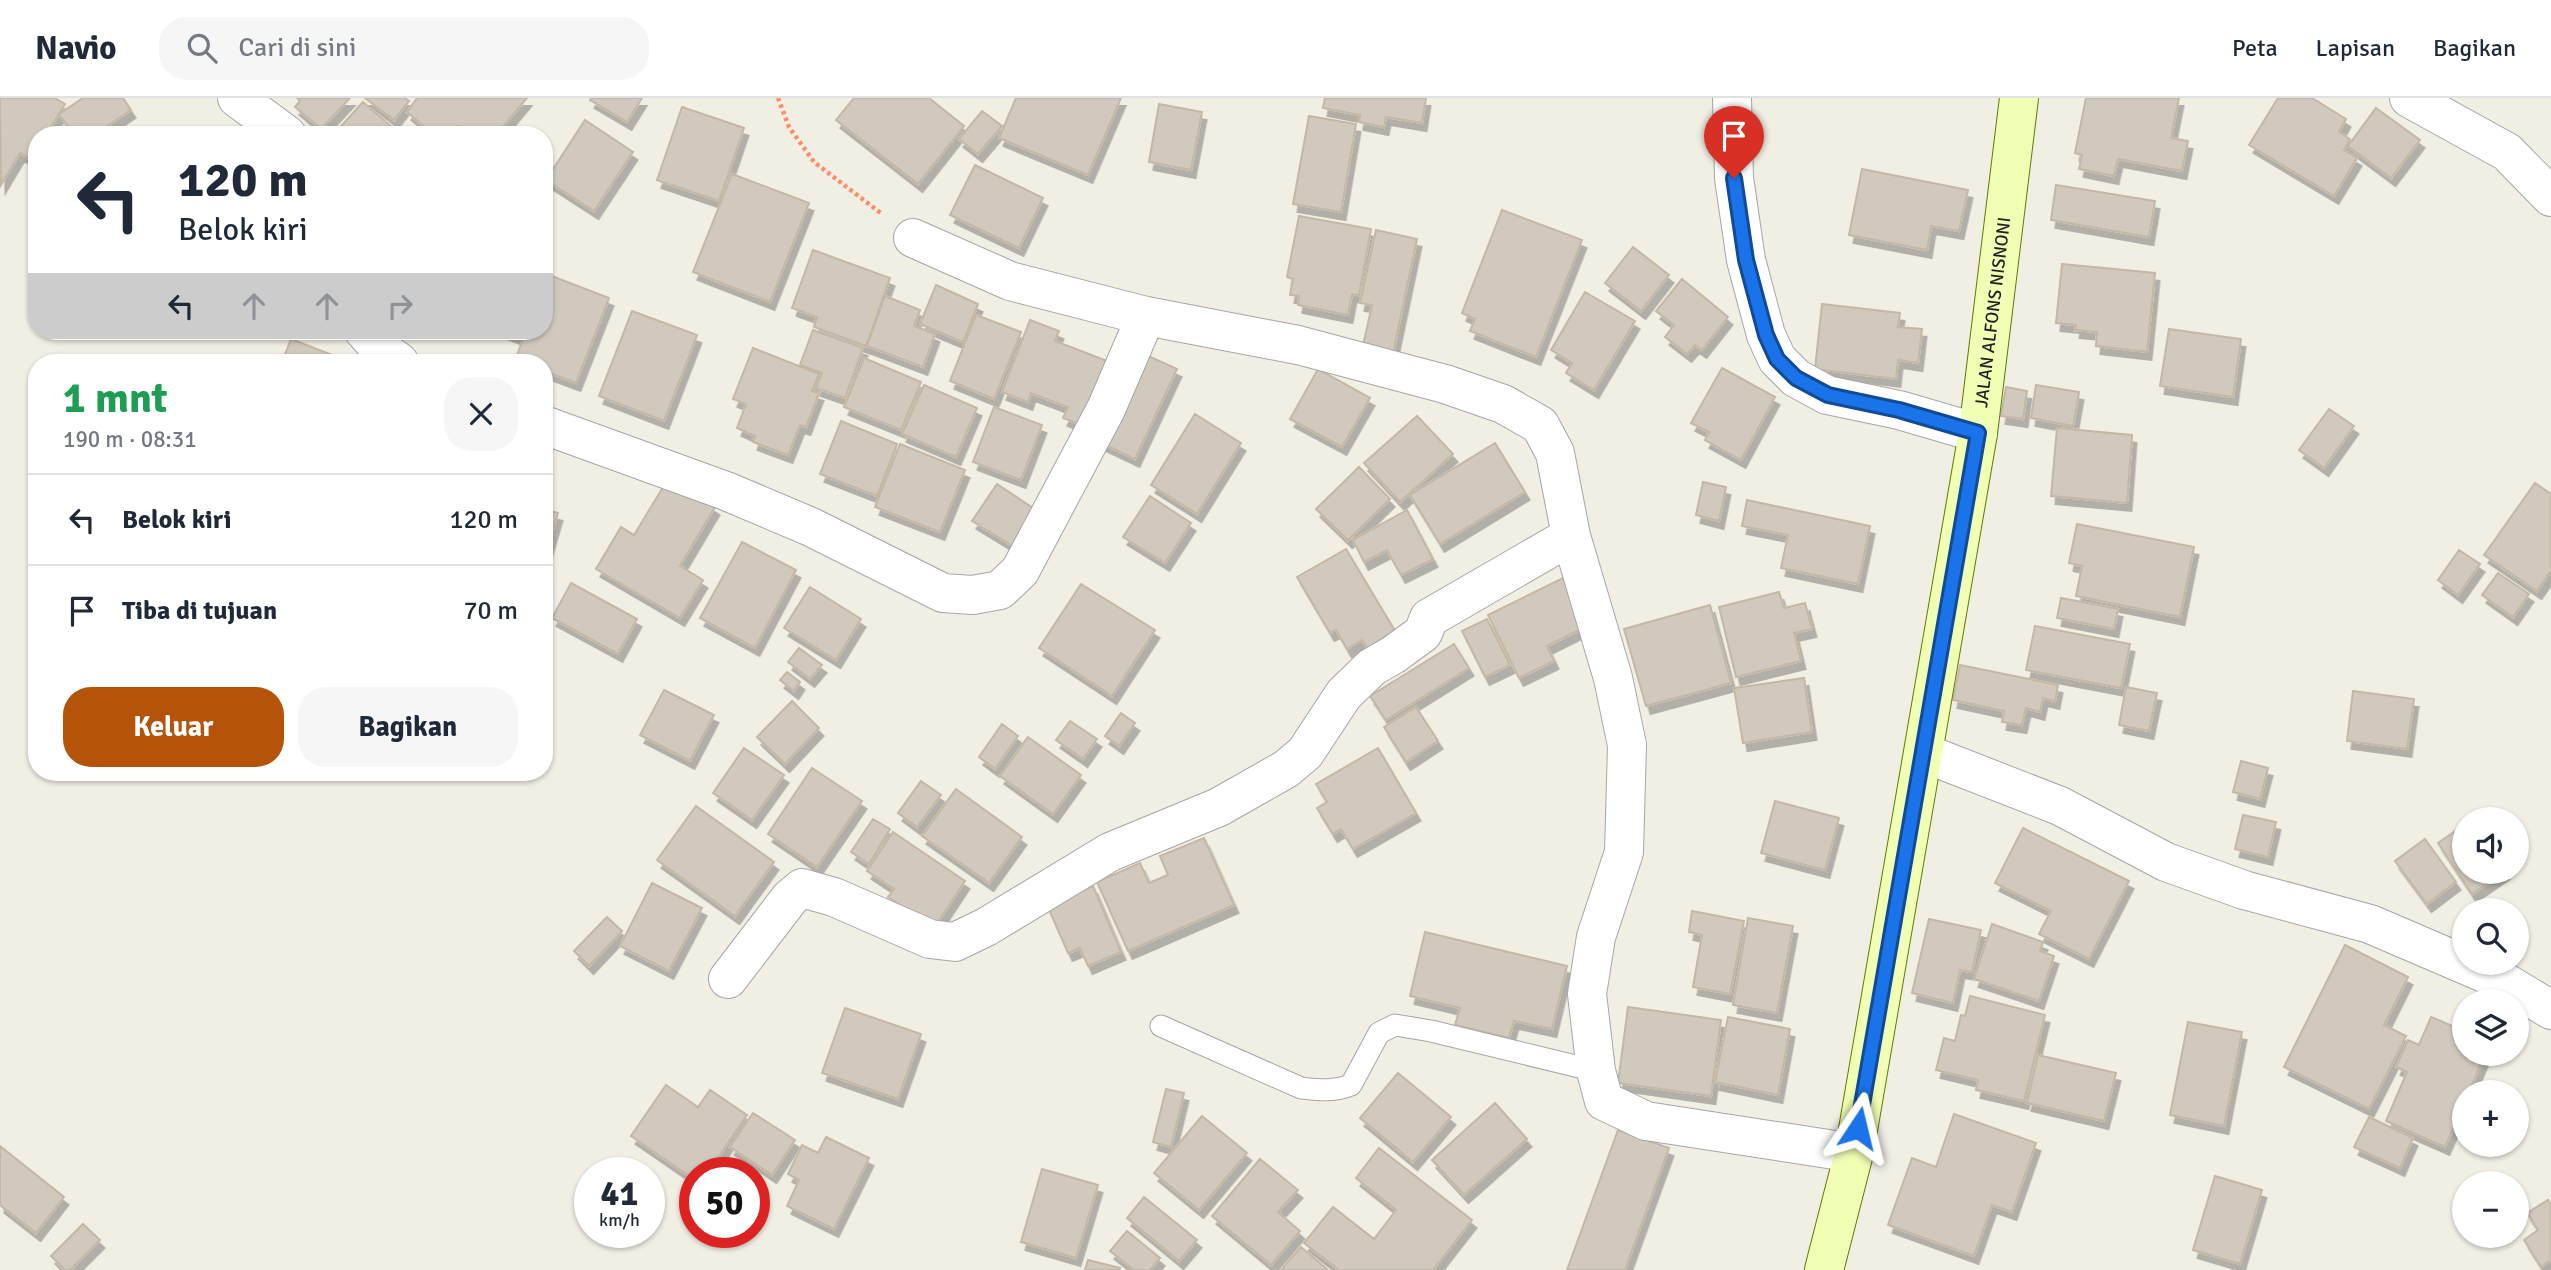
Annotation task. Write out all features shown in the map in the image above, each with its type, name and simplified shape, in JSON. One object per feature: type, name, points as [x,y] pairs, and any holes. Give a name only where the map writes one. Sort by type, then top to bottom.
[{"type":"main road","name":"JALAN ALFONS NISNONI","points":[[1824,1270],[1854,1153],[1978,433],[2019,98]]},
{"type":"street","points":[[237,98],[275,126]]},
{"type":"street","points":[[1732,98],[1734,178],[1746,260],[1766,335],[1777,359],[1796,378],[1828,395],[1899,410],[1978,433]]},
{"type":"street","points":[[2409,98],[2507,152],[2551,197]]},
{"type":"street","points":[[913,238],[1010,281],[1146,316],[1298,345],[1445,384],[1503,404],[1540,425],[1555,453],[1572,536],[1613,678],[1627,745],[1624,852],[1596,937],[1587,994],[1595,1071],[1604,1101],[1646,1121],[1854,1153]]},
{"type":"street","points":[[553,428],[726,491],[811,527],[943,593],[973,595],[1000,590],[1020,571],[1106,409],[1146,316]]},
{"type":"street","points":[[372,340],[387,354]]},
{"type":"street","points":[[728,979],[790,898],[803,888],[834,897],[930,939],[955,942],[986,927],[1110,852],[1219,807],[1286,769],[1305,753],[1344,694],[1372,667],[1423,633],[1429,618],[1572,536]]},
{"type":"street","points":[[1924,754],[2060,806],[2166,862],[2244,890],[2370,924],[2504,981],[2551,1010]]},
{"type":"lane","points":[[1161,1026],[1301,1087],[1325,1091],[1336,1091],[1351,1085],[1379,1033],[1395,1026],[1431,1031],[1595,1071]]},
{"type":"path","points":[[778,98],[789,127],[814,162],[913,238]]},
{"type":"building","points":[[0,98],[55,98],[65,104],[52,126],[28,126],[28,158],[20,153],[1,185]]},
{"type":"building","points":[[83,98],[123,98],[131,110],[107,126],[68,126],[59,114]]},
{"type":"building","points":[[297,98],[350,98],[324,126],[317,126],[295,107],[300,101]]},
{"type":"building","points":[[365,98],[405,98],[409,101],[394,120]]},
{"type":"building","points":[[417,98],[527,98],[504,126],[423,126],[407,112]]},
{"type":"building","points":[[642,98],[627,122],[590,100]]},
{"type":"building","points":[[854,98],[929,98],[964,126],[918,184],[836,120]]},
{"type":"building","points":[[1016,98],[1121,98],[1088,175],[999,138]]},
{"type":"building","points":[[1325,98],[1426,98],[1422,123],[1386,117],[1384,127],[1359,122],[1360,115],[1323,108]]},
{"type":"building","points":[[2086,98],[2179,98],[2171,138],[2188,141],[2182,171],[2118,159],[2114,176],[2079,169],[2082,155],[2075,153]]},
{"type":"building","points":[[2278,98],[2312,98],[2346,119],[2339,132],[2350,139],[2344,150],[2357,158],[2334,196],[2249,145]]},
{"type":"building","points":[[363,102],[391,126],[341,126]]},
{"type":"building","points":[[1159,104],[1202,112],[1191,170],[1149,162]]},
{"type":"building","points":[[682,107],[744,128],[719,201],[657,180]]},
{"type":"building","points":[[2376,108],[2420,140],[2391,178],[2348,146]]},
{"type":"building","points":[[982,111],[1002,126],[978,154],[959,139]]},
{"type":"building","points":[[1309,116],[1356,124],[1341,212],[1293,204]]},
{"type":"building","points":[[585,120],[633,152],[594,211],[553,185],[553,169]]},
{"type":"building","points":[[975,165],[1043,198],[1019,248],[950,215]]},
{"type":"building","points":[[1862,169],[1968,190],[1959,231],[1931,226],[1927,250],[1849,235]]},
{"type":"building","points":[[732,174],[809,203],[770,302],[693,272]]},
{"type":"building","points":[[2056,185],[2155,201],[2149,237],[2051,220]]},
{"type":"building","points":[[1502,210],[1582,240],[1536,357],[1470,331],[1475,319],[1462,313]]},
{"type":"building","points":[[1299,216],[1371,229],[1359,295],[1352,294],[1348,315],[1298,305],[1299,296],[1290,295],[1293,279],[1287,277]]},
{"type":"building","points":[[1376,230],[1417,239],[1393,353],[1363,346],[1372,305],[1360,303]]},
{"type":"building","points":[[1633,247],[1669,275],[1641,311],[1605,283]]},
{"type":"building","points":[[813,250],[890,278],[866,346],[814,327],[817,317],[792,308]]},
{"type":"building","points":[[2062,264],[2155,273],[2147,352],[2096,346],[2097,332],[2075,330],[2076,325],[2056,323]]},
{"type":"building","points":[[553,276],[609,298],[576,383],[553,374],[553,354],[517,354],[523,340],[553,340]]},
{"type":"building","points":[[1682,279],[1728,317],[1702,350],[1695,345],[1687,354],[1665,337],[1674,325],[1656,311]]},
{"type":"building","points":[[936,285],[978,304],[963,342],[920,324]]},
{"type":"building","points":[[1585,292],[1635,321],[1594,390],[1566,373],[1572,363],[1551,350]]},
{"type":"building","points":[[885,296],[920,310],[914,326],[935,334],[923,367],[867,346]]},
{"type":"building","points":[[1822,304],[1900,313],[1898,327],[1922,329],[1918,363],[1898,360],[1896,379],[1815,369]]},
{"type":"building","points":[[632,311],[697,335],[664,421],[599,396]]},
{"type":"building","points":[[976,315],[1021,332],[994,399],[950,381]]},
{"type":"building","points":[[1030,320],[1059,331],[1055,341],[1115,364],[1090,428],[1063,418],[1068,407],[1031,393],[1028,402],[1002,392]]},
{"type":"building","points":[[2169,329],[2241,339],[2233,397],[2160,386]]},
{"type":"building","points":[[813,330],[863,348],[845,398],[816,388],[822,373],[800,365]]},
{"type":"building","points":[[291,340],[294,340],[329,354],[285,354]]},
{"type":"building","points":[[753,348],[819,374],[812,391],[819,393],[806,427],[800,425],[788,455],[753,442],[755,436],[737,428],[746,404],[733,399]]},
{"type":"building","points":[[1135,350],[1177,369],[1135,459],[1093,439]]},
{"type":"building","points":[[864,358],[921,382],[901,430],[844,407]]},
{"type":"building","points":[[1722,368],[1775,397],[1741,460],[1705,440],[1709,432],[1691,423]]},
{"type":"building","points":[[1318,369],[1370,398],[1342,447],[1290,419]]},
{"type":"building","points":[[924,385],[977,408],[956,457],[902,434]]},
{"type":"building","points":[[2036,385],[2079,392],[2073,426],[2031,418]]},
{"type":"building","points":[[2006,387],[2027,391],[2023,419],[2001,416]]},
{"type":"building","points":[[994,407],[1042,425],[1021,480],[973,462]]},
{"type":"building","points":[[2329,409],[2354,426],[2324,468],[2299,450]]},
{"type":"building","points":[[1195,414],[1241,443],[1197,514],[1151,485]]},
{"type":"building","points":[[1417,416],[1453,454],[1400,502],[1364,463]]},
{"type":"building","points":[[841,421],[897,444],[877,496],[820,474]]},
{"type":"building","points":[[2057,428],[2132,435],[2127,503],[2051,496]]},
{"type":"building","points":[[1495,443],[1525,492],[1440,544],[1410,495]]},
{"type":"building","points":[[900,444],[965,470],[940,532],[875,507]]},
{"type":"building","points":[[1359,467],[1390,499],[1348,540],[1316,509]]},
{"type":"building","points":[[668,479],[715,507],[680,566],[703,580],[680,618],[596,569],[621,527],[634,535]]},
{"type":"building","points":[[1703,482],[1726,487],[1719,521],[1696,515]]},
{"type":"building","points":[[2535,483],[2551,494],[2551,571],[2537,591],[2484,555]]},
{"type":"building","points":[[997,484],[1039,512],[1016,548],[972,521]]},
{"type":"building","points":[[1150,496],[1191,523],[1165,563],[1123,537]]},
{"type":"building","points":[[1747,500],[1870,526],[1858,584],[1781,568],[1788,535],[1742,526]]},
{"type":"building","points":[[1407,510],[1433,559],[1401,575],[1387,550],[1364,562],[1353,540]]},
{"type":"building","points":[[553,512],[558,513],[553,530]]},
{"type":"building","points":[[2077,524],[2194,547],[2180,617],[2076,596],[2082,566],[2069,563]]},
{"type":"building","points":[[742,542],[796,570],[755,648],[700,618]]},
{"type":"building","points":[[1346,549],[1395,631],[1367,648],[1362,640],[1347,649],[1336,630],[1330,633],[1297,577]]},
{"type":"building","points":[[2459,550],[2480,564],[2458,595],[2438,580]]},
{"type":"building","points":[[2498,573],[2529,594],[2513,617],[2482,595]]},
{"type":"building","points":[[1563,578],[1587,626],[1547,646],[1554,661],[1519,678],[1488,615]]},
{"type":"building","points":[[571,583],[637,619],[618,654],[553,616]]},
{"type":"building","points":[[1081,584],[1155,630],[1112,696],[1039,648]]},
{"type":"building","points":[[810,587],[861,619],[836,660],[784,628]]},
{"type":"building","points":[[1779,592],[1784,608],[1805,603],[1812,629],[1794,633],[1801,661],[1736,677],[1719,607]]},
{"type":"building","points":[[2061,598],[2118,609],[2114,629],[2057,618]]},
{"type":"building","points":[[1710,605],[1731,683],[1646,706],[1624,629]]},
{"type":"building","points":[[1487,619],[1510,665],[1485,677],[1462,631]]},
{"type":"building","points":[[2035,626],[2130,644],[2121,688],[2026,670]]},
{"type":"building","points":[[1454,644],[1469,668],[1386,720],[1370,696]]},
{"type":"building","points":[[799,648],[822,665],[810,679],[788,662]]},
{"type":"building","points":[[1960,665],[2058,685],[2055,701],[2043,698],[2040,712],[2026,708],[2022,725],[2002,722],[2004,711],[1953,700]]},
{"type":"building","points":[[787,672],[800,682],[794,691],[780,680]]},
{"type":"building","points":[[1804,678],[1812,732],[1743,743],[1734,688]]},
{"type":"building","points":[[2126,687],[2157,693],[2149,731],[2119,725]]},
{"type":"building","points":[[664,690],[714,715],[690,761],[640,735]]},
{"type":"building","points":[[2353,691],[2414,699],[2407,749],[2347,741]]},
{"type":"building","points":[[792,701],[819,728],[785,764],[757,737]]},
{"type":"building","points":[[1416,707],[1438,741],[1406,762],[1384,727]]},
{"type":"building","points":[[1121,713],[1135,723],[1119,746],[1105,736]]},
{"type":"building","points":[[1070,721],[1097,739],[1083,759],[1056,740]]},
{"type":"building","points":[[1002,724],[1018,736],[995,769],[979,757]]},
{"type":"building","points":[[1028,737],[1081,775],[1053,814],[1000,776]]},
{"type":"building","points":[[744,748],[784,775],[752,820],[713,793]]},
{"type":"building","points":[[1378,748],[1416,813],[1353,849],[1341,829],[1333,834],[1317,808],[1327,802],[1316,784]]},
{"type":"building","points":[[2241,761],[2268,768],[2260,799],[2233,792]]},
{"type":"building","points":[[812,768],[862,801],[817,867],[768,834]]},
{"type":"building","points":[[921,781],[941,795],[917,827],[898,813]]},
{"type":"building","points":[[956,789],[1022,837],[989,883],[922,836]]},
{"type":"building","points":[[1775,801],[1839,818],[1825,870],[1761,853]]},
{"type":"building","points":[[696,806],[774,862],[735,916],[657,860]]},
{"type":"building","points":[[2243,815],[2276,822],[2268,857],[2235,849]]},
{"type":"building","points":[[873,819],[890,829],[869,864],[851,852]]},
{"type":"building","points":[[2023,828],[2129,881],[2089,959],[2039,934],[2051,911],[1995,883]]},
{"type":"building","points":[[893,832],[965,881],[934,928],[888,897],[894,889],[867,871]]},
{"type":"building","points":[[2452,833],[2452,864],[2438,843]]},
{"type":"building","points":[[1204,838],[1234,905],[1128,951],[1097,882],[1140,863],[1149,883],[1168,875],[1160,856]]},
{"type":"building","points":[[2425,839],[2452,876],[2453,884],[2427,904],[2395,861]]},
{"type":"building","points":[[652,883],[702,908],[669,971],[620,946]]},
{"type":"building","points":[[2465,884],[2487,884],[2472,894]]},
{"type":"building","points":[[1093,886],[1121,952],[1088,966],[1080,948],[1068,953],[1047,905]]},
{"type":"building","points":[[1692,911],[1744,921],[1730,994],[1693,987],[1702,935],[1689,932]]},
{"type":"building","points":[[607,917],[622,931],[589,966],[574,951]]},
{"type":"building","points":[[1748,918],[1793,926],[1777,1013],[1733,1005]]},
{"type":"building","points":[[1929,919],[1981,930],[1972,972],[1960,970],[1953,1003],[1912,993]]},
{"type":"building","points":[[1992,924],[2043,942],[2040,951],[2054,956],[2039,1001],[1974,979]]},
{"type":"building","points":[[1425,932],[1567,966],[1552,1029],[1514,1021],[1509,1038],[1455,1025],[1460,1008],[1410,996]]},
{"type":"building","points":[[2345,945],[2408,977],[2384,1025],[2406,1036],[2369,1109],[2284,1067]]},
{"type":"building","points":[[1970,996],[2045,1015],[2024,1101],[1976,1090],[1978,1080],[1936,1070],[1944,1038],[1955,1041],[1961,1015],[1965,1016]]},
{"type":"building","points":[[1628,1007],[1721,1020],[1711,1096],[1618,1083]]},
{"type":"building","points":[[845,1008],[921,1034],[898,1099],[822,1073]]},
{"type":"building","points":[[1728,1017],[1790,1029],[1778,1095],[1715,1082]]},
{"type":"building","points":[[2431,1017],[2452,1026],[2452,1066],[2480,1066],[2474,1080],[2452,1080],[2452,1131],[2445,1147],[2386,1121],[2407,1072],[2396,1067],[2408,1040],[2419,1045]]},
{"type":"building","points":[[2188,1022],[2242,1032],[2224,1126],[2170,1115]]},
{"type":"building","points":[[2038,1055],[2116,1073],[2104,1121],[2027,1103]]},
{"type":"building","points":[[1398,1073],[1451,1117],[1413,1162],[1360,1118]]},
{"type":"building","points":[[666,1085],[698,1107],[710,1090],[747,1115],[718,1157],[679,1157],[679,1169],[631,1136]]},
{"type":"building","points":[[1166,1089],[1184,1093],[1171,1147],[1153,1142]]},
{"type":"building","points":[[1495,1103],[1527,1139],[1464,1195],[1432,1160]]},
{"type":"building","points":[[753,1113],[795,1140],[772,1175],[770,1157],[745,1157],[730,1147]]},
{"type":"building","points":[[1954,1114],[2036,1143],[2012,1212],[1992,1205],[1974,1256],[1888,1225],[1912,1158],[1936,1167]]},
{"type":"building","points":[[1202,1116],[1247,1153],[1199,1210],[1154,1173]]},
{"type":"building","points":[[2369,1117],[2413,1138],[2400,1168],[2354,1147]]},
{"type":"building","points":[[1618,1130],[1669,1148],[1625,1270],[1567,1270]]},
{"type":"building","points":[[826,1137],[869,1158],[834,1229],[787,1206],[799,1180],[788,1174],[802,1145],[818,1153]]},
{"type":"building","points":[[0,1146],[64,1197],[36,1233],[0,1205]]},
{"type":"building","points":[[1379,1148],[1472,1220],[1433,1270],[1339,1270],[1304,1243],[1333,1207],[1374,1239],[1396,1210],[1356,1178]]},
{"type":"building","points":[[1260,1159],[1298,1190],[1278,1212],[1300,1231],[1271,1265],[1212,1216]]},
{"type":"building","points":[[1042,1169],[1098,1185],[1076,1258],[1021,1242]]},
{"type":"building","points":[[2215,1176],[2262,1190],[2240,1264],[2193,1250]]},
{"type":"building","points":[[1144,1197],[1197,1240],[1179,1261],[1127,1218]]},
{"type":"building","points":[[2548,1200],[2551,1205],[2551,1260],[2541,1267],[2529,1248],[2529,1236],[2538,1230],[2529,1212]]},
{"type":"building","points":[[83,1224],[100,1240],[70,1270],[65,1270],[51,1256]]},
{"type":"building","points":[[1127,1231],[1160,1258],[1150,1270],[1134,1270],[1110,1251]]},
{"type":"building","points":[[1301,1247],[1328,1270],[1281,1270]]},
{"type":"building","points":[[1088,1260],[1120,1268],[1085,1270]]},
{"type":"route","points":[[1734,178],[1746,260],[1766,335],[1777,359],[1796,378],[1828,395],[1899,410],[1978,433],[1858,1128]]}]
